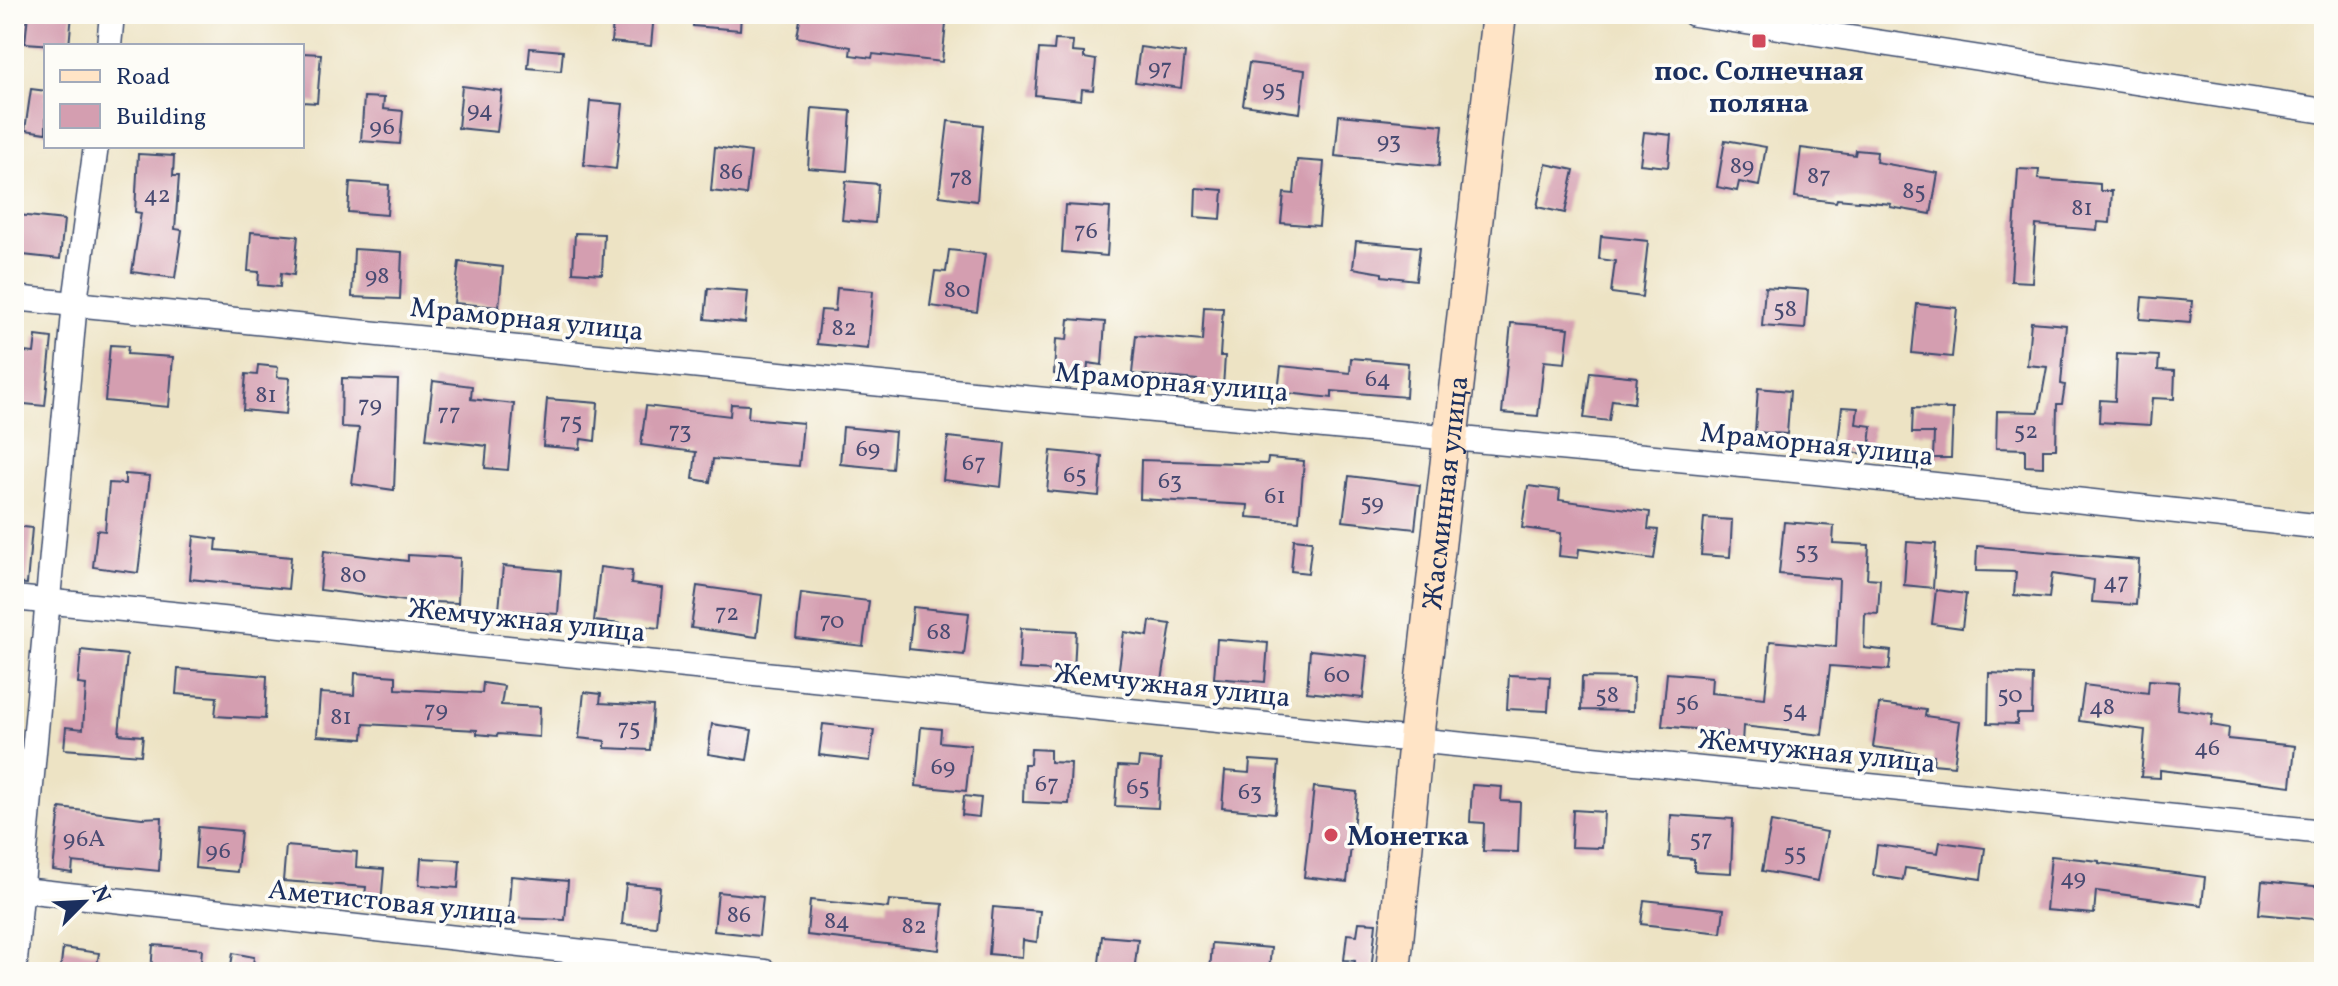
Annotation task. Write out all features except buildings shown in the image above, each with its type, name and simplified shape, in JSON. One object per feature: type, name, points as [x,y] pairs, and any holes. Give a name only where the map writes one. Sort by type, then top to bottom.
[{"type":"street","points":[[109,44],[112,14]]},
{"type":"street","name":"Жасминная улица","points":[[1393,972],[1416,739],[1499,14]]},
{"type":"street","points":[[1694,14],[2324,111]]},
{"type":"street","points":[[14,972],[18,890],[75,302],[96,148]]},
{"type":"street","name":"Мраморная улица","points":[[14,298],[1450,437],[2324,527]]},
{"type":"street","name":"Жемчужная улица","points":[[14,598],[2324,832]]},
{"type":"street","name":"Аметистовая улица","points":[[18,890],[765,972]]},
{"type":"place","name":"пос. Солнечная поляна","points":[[1759,41]]},
{"type":"place","name":"Монетка","points":[[1331,835]]}]
